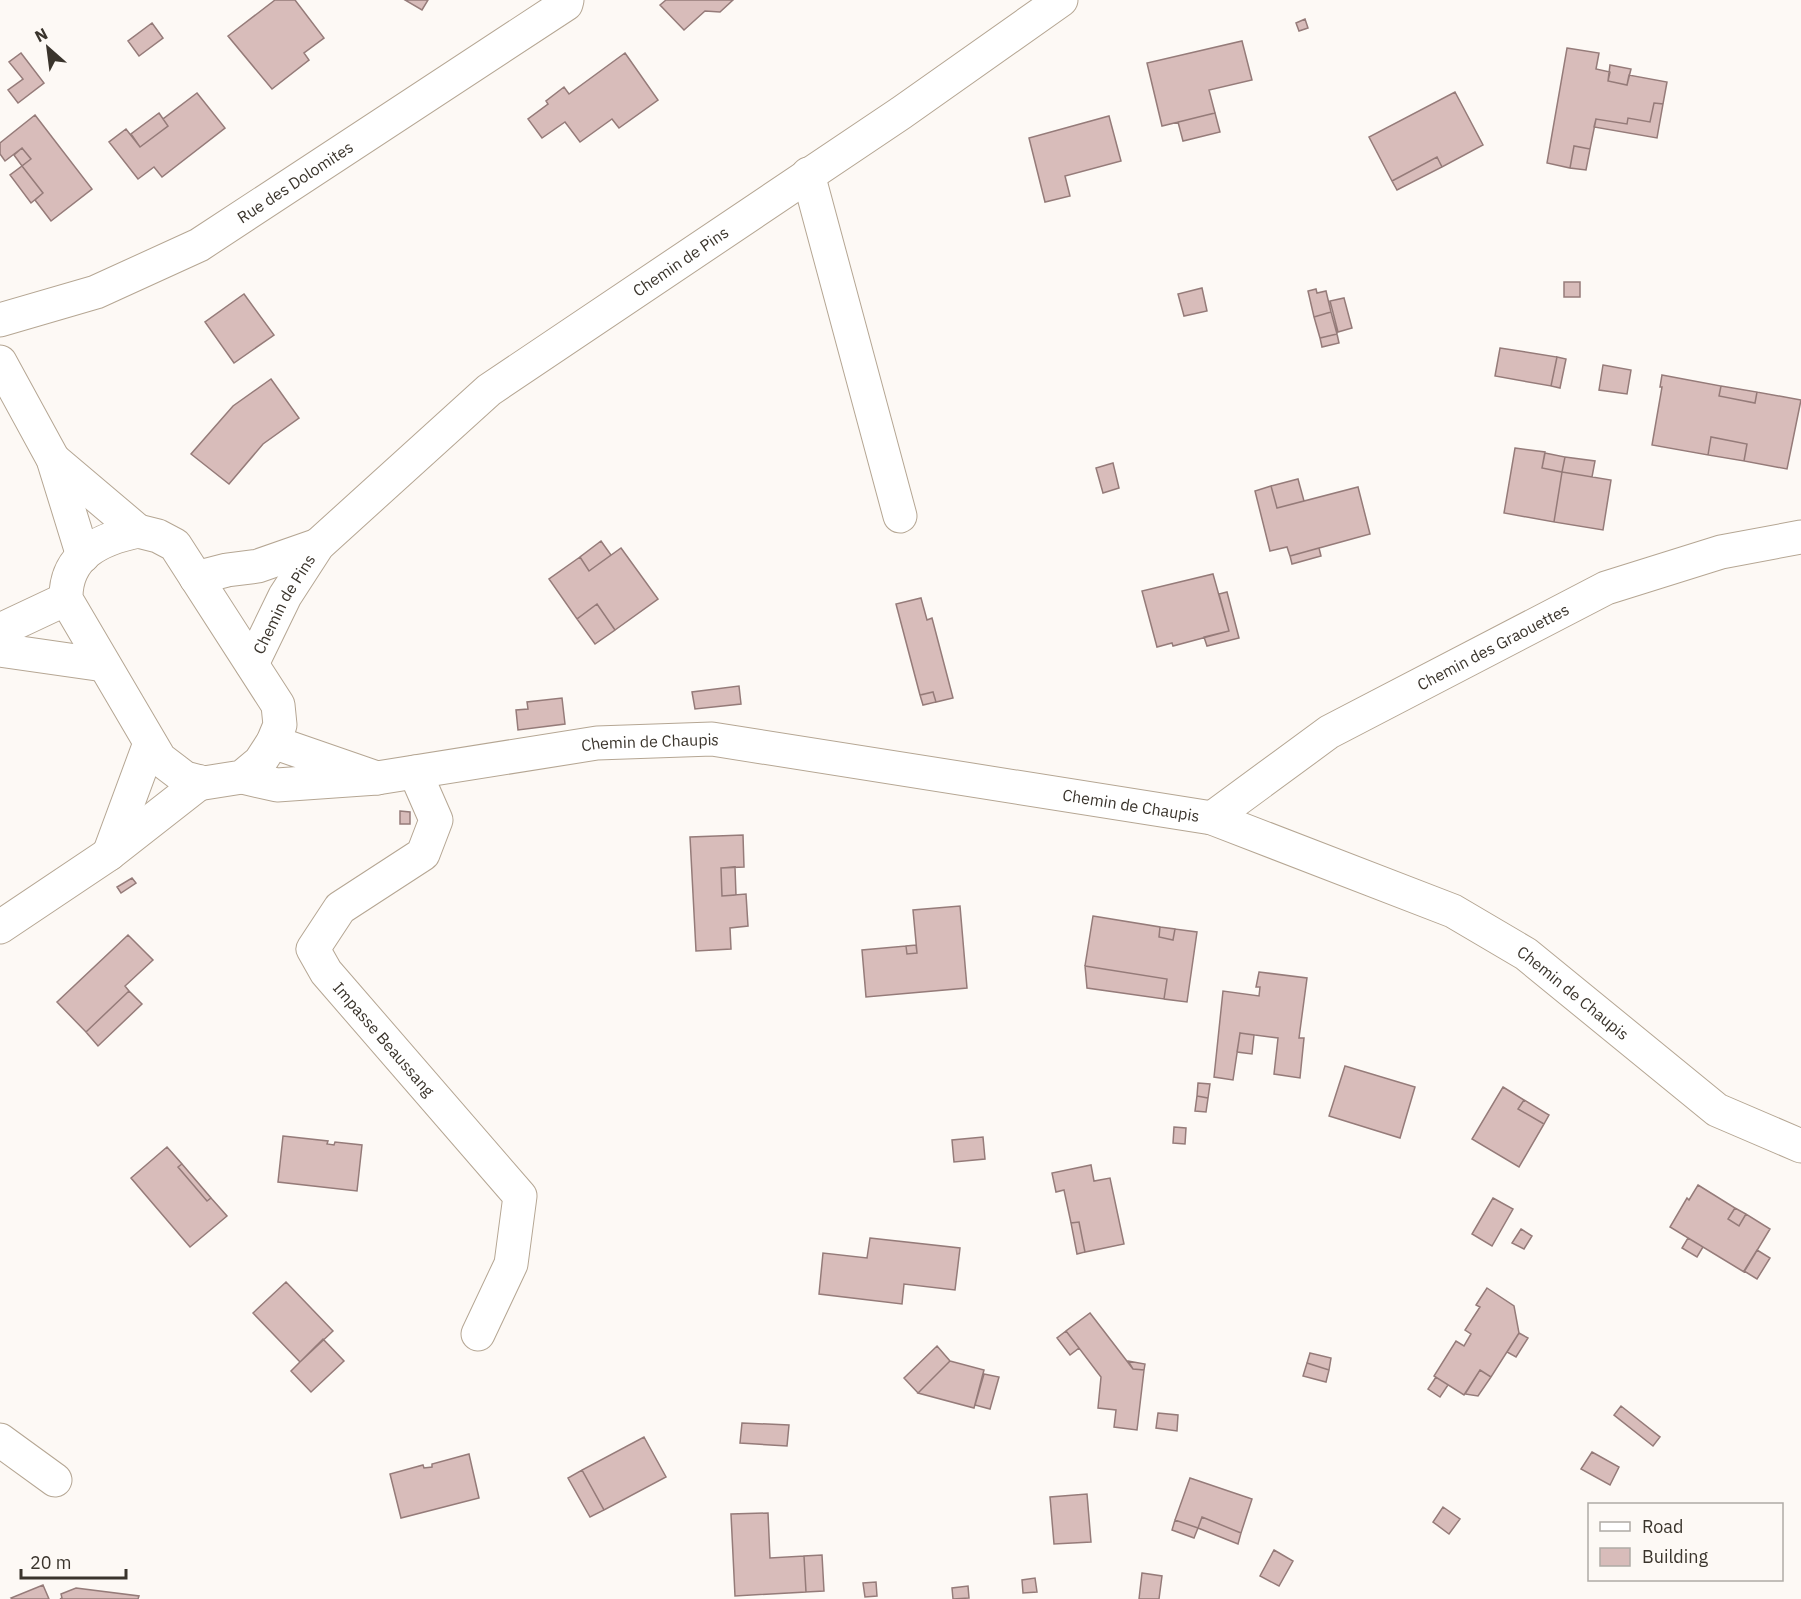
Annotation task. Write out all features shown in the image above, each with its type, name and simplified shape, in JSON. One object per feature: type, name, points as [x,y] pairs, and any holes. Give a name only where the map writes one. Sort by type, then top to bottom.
[{"type":"street","name":"Rue des Dolomites","points":[[0,320],[96,292],[199,245],[556,11],[566,4],[567,0]]},
{"type":"street","name":"Chemin de Pins","points":[[252,664],[285,596],[318,545],[489,390],[901,113],[1061,0]]},
{"type":"street","points":[[808,174],[900,516]]},
{"type":"street","points":[[0,362],[53,459],[83,556]]},
{"type":"street","points":[[53,459],[138,531]]},
{"type":"street","points":[[138,531],[158,536],[175,545],[278,705],[280,725],[273,742],[260,762],[242,777],[226,781],[201,782],[185,778],[160,759],[66,599],[66,583],[75,564],[83,556],[94,546],[114,536],[138,531]]},
{"type":"street","name":"Chemin des Graouettes","points":[[1212,818],[1329,732],[1606,588],[1721,552],[1801,537]]},
{"type":"street","name":"Chemin de Pins","points":[[196,578],[227,570],[258,566],[318,545]]},
{"type":"street","points":[[0,630],[66,599]]},
{"type":"street","points":[[0,650],[105,665]]},
{"type":"street","name":"Chemin de Chaupis","points":[[242,777],[277,786],[377,778],[597,743],[712,739],[1212,818],[1453,910],[1526,954],[1717,1110],[1801,1146]]},
{"type":"street","name":"Chemin de Chaupis","points":[[273,742],[377,778]]},
{"type":"street","points":[[109,854],[150,743]]},
{"type":"street","name":"Impasse Beaussang","points":[[415,772],[436,820],[423,854],[340,908],[314,949],[326,972],[520,1196],[512,1264],[478,1334]]},
{"type":"street","points":[[0,927],[109,854],[201,782]]},
{"type":"street","points":[[0,1440],[55,1480]]},
{"type":"building","points":[[275,0],[295,0],[324,38],[304,53],[309,60],[272,89],[228,36]]},
{"type":"building","points":[[405,0],[428,0],[422,10]]},
{"type":"building","points":[[666,0],[733,0],[720,12],[705,11],[684,30],[660,5]]},
{"type":"building","points":[[1305,19],[1308,28],[1299,31],[1296,23]]},
{"type":"building","points":[[152,23],[163,38],[139,56],[128,41]]},
{"type":"building","points":[[1242,41],[1252,80],[1209,90],[1215,113],[1162,126],[1147,63]]},
{"type":"building","points":[[1567,48],[1599,53],[1596,69],[1610,72],[1608,81],[1627,85],[1629,75],[1667,82],[1663,104],[1654,103],[1650,122],[1628,118],[1627,124],[1596,119],[1590,149],[1574,146],[1570,168],[1547,163]]},
{"type":"building","points":[[21,53],[44,83],[18,103],[8,90],[23,79],[9,62]]},
{"type":"building","points":[[625,53],[658,100],[619,128],[612,119],[580,142],[565,122],[542,138],[528,119],[548,104],[546,101],[564,87],[569,94]]},
{"type":"building","points":[[1610,65],[1631,69],[1627,85],[1608,81]]},
{"type":"building","points":[[1455,92],[1483,145],[1442,167],[1437,157],[1392,181],[1369,137]]},
{"type":"building","points":[[197,93],[225,128],[162,177],[154,167],[138,179],[109,142],[126,129],[140,147],[168,126],[163,119]]},
{"type":"building","points":[[1654,103],[1663,104],[1657,138],[1594,127],[1596,119],[1627,124],[1628,118],[1650,122]]},
{"type":"building","points":[[159,113],[168,126],[140,147],[131,134]]},
{"type":"building","points":[[1215,113],[1220,132],[1183,141],[1178,122]]},
{"type":"building","points":[[35,115],[92,189],[51,221],[35,200],[43,193],[22,166],[31,159],[22,148],[5,161],[0,154],[0,143]]},
{"type":"building","points":[[1109,116],[1121,161],[1065,176],[1070,196],[1045,202],[1029,138]]},
{"type":"building","points":[[1574,146],[1590,149],[1586,170],[1570,168]]},
{"type":"building","points":[[22,148],[31,159],[22,166],[14,155]]},
{"type":"building","points":[[1437,157],[1442,167],[1397,190],[1392,181]]},
{"type":"building","points":[[22,166],[43,193],[31,203],[10,175]]},
{"type":"building","points":[[1564,282],[1580,282],[1580,297],[1564,297]]},
{"type":"building","points":[[1202,288],[1207,311],[1184,316],[1178,294]]},
{"type":"building","points":[[1316,289],[1317,293],[1326,291],[1331,312],[1314,317],[1308,291]]},
{"type":"building","points":[[244,294],[274,335],[234,363],[205,322]]},
{"type":"building","points":[[1344,298],[1352,328],[1338,332],[1330,301]]},
{"type":"building","points":[[1331,312],[1337,334],[1320,338],[1314,317]]},
{"type":"building","points":[[1337,334],[1339,343],[1322,347],[1320,338]]},
{"type":"building","points":[[1500,348],[1557,357],[1551,386],[1495,376]]},
{"type":"building","points":[[1557,357],[1566,359],[1560,388],[1551,386]]},
{"type":"building","points":[[1603,365],[1631,370],[1627,394],[1599,390]]},
{"type":"building","points":[[1662,375],[1721,386],[1719,396],[1755,403],[1757,392],[1801,400],[1787,469],[1744,461],[1747,444],[1711,437],[1708,455],[1652,445]]},
{"type":"building","points":[[271,379],[299,418],[263,444],[229,484],[191,454],[233,406]]},
{"type":"building","points":[[1721,386],[1757,392],[1755,403],[1719,396]]},
{"type":"building","points":[[1711,437],[1747,444],[1744,461],[1708,455]]},
{"type":"building","points":[[1515,448],[1545,452],[1542,468],[1562,472],[1554,522],[1504,513]]},
{"type":"building","points":[[1545,453],[1565,457],[1562,472],[1542,468]]},
{"type":"building","points":[[1565,457],[1595,461],[1592,477],[1562,472]]},
{"type":"building","points":[[1113,463],[1119,488],[1103,493],[1096,468]]},
{"type":"building","points":[[1562,472],[1611,480],[1603,530],[1554,522]]},
{"type":"building","points":[[1298,479],[1304,501],[1277,508],[1271,486]]},
{"type":"building","points":[[1271,486],[1277,508],[1358,487],[1370,534],[1290,556],[1287,547],[1270,551],[1255,491]]},
{"type":"building","points":[[601,541],[611,555],[589,571],[580,557]]},
{"type":"building","points":[[621,548],[658,599],[615,630],[597,604],[577,619],[549,579],[580,557],[589,571]]},
{"type":"building","points":[[1319,548],[1321,556],[1292,564],[1290,556]]},
{"type":"building","points":[[1213,574],[1229,631],[1173,646],[1172,643],[1157,647],[1142,591]]},
{"type":"building","points":[[1227,592],[1239,638],[1207,646],[1204,637],[1229,631],[1219,594]]},
{"type":"building","points":[[921,598],[927,620],[932,618],[953,698],[936,702],[933,692],[920,695],[896,604]]},
{"type":"building","points":[[597,604],[615,630],[595,644],[577,619]]},
{"type":"building","points":[[739,686],[741,704],[695,709],[692,692]]},
{"type":"building","points":[[933,692],[936,702],[923,705],[920,695]]},
{"type":"building","points":[[562,698],[565,724],[518,730],[516,710],[528,709],[527,702]]},
{"type":"building","points":[[400,811],[410,812],[410,824],[400,824]]},
{"type":"building","points":[[743,835],[744,867],[721,868],[722,896],[746,894],[748,926],[730,928],[731,949],[696,951],[690,837]]},
{"type":"building","points":[[735,867],[736,895],[722,896],[721,868]]},
{"type":"building","points":[[132,878],[136,883],[121,893],[117,887]]},
{"type":"building","points":[[960,906],[967,988],[866,997],[862,950],[906,946],[907,954],[917,953],[913,910]]},
{"type":"building","points":[[1093,916],[1160,927],[1159,937],[1173,940],[1175,929],[1197,932],[1187,1002],[1164,999],[1167,979],[1085,966]]},
{"type":"building","points":[[1160,927],[1175,929],[1173,940],[1159,937]]},
{"type":"building","points":[[128,935],[153,960],[125,986],[129,991],[86,1032],[57,1002]]},
{"type":"building","points":[[916,945],[917,953],[907,954],[906,946]]},
{"type":"building","points":[[1085,966],[1167,979],[1164,999],[1087,988]]},
{"type":"building","points":[[1259,972],[1307,978],[1299,1038],[1304,1038],[1300,1078],[1274,1074],[1278,1038],[1240,1033],[1233,1080],[1214,1077],[1223,991],[1259,996],[1260,987],[1256,987]]},
{"type":"building","points":[[129,991],[142,1004],[98,1046],[86,1032]]},
{"type":"building","points":[[1240,1033],[1254,1035],[1252,1054],[1237,1052]]},
{"type":"building","points":[[1345,1066],[1415,1087],[1400,1138],[1329,1116]]},
{"type":"building","points":[[1198,1083],[1210,1084],[1208,1098],[1197,1096]]},
{"type":"building","points":[[1503,1087],[1524,1100],[1518,1109],[1544,1124],[1519,1167],[1472,1139]]},
{"type":"building","points":[[1197,1096],[1208,1098],[1206,1112],[1195,1111]]},
{"type":"building","points":[[1524,1100],[1549,1115],[1544,1124],[1518,1109]]},
{"type":"building","points":[[1174,1127],[1186,1128],[1185,1144],[1173,1143]]},
{"type":"building","points":[[283,1136],[328,1141],[327,1144],[334,1145],[335,1142],[362,1145],[357,1191],[278,1182]]},
{"type":"building","points":[[983,1137],[985,1159],[954,1162],[952,1140]]},
{"type":"building","points":[[167,1147],[182,1164],[178,1167],[207,1201],[211,1198],[227,1216],[190,1247],[131,1178]]},
{"type":"building","points":[[182,1164],[211,1198],[207,1201],[178,1167]]},
{"type":"building","points":[[1091,1165],[1094,1181],[1110,1178],[1124,1244],[1085,1252],[1079,1222],[1071,1223],[1064,1190],[1056,1192],[1052,1173]]},
{"type":"building","points":[[1698,1185],[1735,1208],[1728,1219],[1739,1226],[1746,1214],[1770,1229],[1744,1272],[1670,1227],[1687,1198],[1689,1200]]},
{"type":"building","points":[[1493,1198],[1513,1209],[1492,1246],[1472,1234]]},
{"type":"building","points":[[1735,1208],[1746,1214],[1739,1226],[1728,1219]]},
{"type":"building","points":[[1079,1222],[1085,1252],[1077,1254],[1071,1223]]},
{"type":"building","points":[[1521,1229],[1532,1236],[1524,1249],[1512,1243]]},
{"type":"building","points":[[870,1238],[960,1248],[955,1290],[904,1284],[902,1304],[819,1294],[823,1253],[867,1258]]},
{"type":"building","points":[[1688,1238],[1703,1247],[1697,1257],[1682,1248]]},
{"type":"building","points":[[1757,1250],[1770,1258],[1757,1279],[1744,1271]]},
{"type":"building","points":[[286,1282],[333,1331],[300,1362],[253,1313]]},
{"type":"building","points":[[1487,1288],[1514,1306],[1519,1333],[1491,1377],[1480,1370],[1464,1395],[1434,1376],[1456,1341],[1464,1346],[1471,1334],[1465,1330],[1480,1307],[1476,1305]]},
{"type":"building","points":[[1090,1313],[1133,1369],[1144,1370],[1137,1430],[1114,1427],[1116,1410],[1098,1408],[1101,1377],[1066,1331]]},
{"type":"building","points":[[1066,1331],[1079,1348],[1070,1355],[1057,1338]]},
{"type":"building","points":[[1519,1333],[1528,1338],[1516,1357],[1507,1352]]},
{"type":"building","points":[[323,1339],[344,1361],[311,1392],[291,1371]]},
{"type":"building","points":[[937,1346],[950,1361],[918,1393],[904,1378]]},
{"type":"building","points":[[1310,1353],[1331,1358],[1329,1370],[1307,1363]]},
{"type":"building","points":[[950,1361],[984,1370],[974,1408],[918,1393]]},
{"type":"building","points":[[1128,1361],[1145,1364],[1144,1370],[1133,1369]]},
{"type":"building","points":[[1307,1363],[1329,1370],[1326,1382],[1303,1376]]},
{"type":"building","points":[[1480,1370],[1491,1377],[1478,1396],[1465,1394]]},
{"type":"building","points":[[984,1374],[999,1377],[990,1409],[975,1405]]},
{"type":"building","points":[[1436,1377],[1448,1385],[1440,1397],[1428,1389]]},
{"type":"building","points":[[1621,1406],[1660,1437],[1653,1446],[1614,1415]]},
{"type":"building","points":[[1158,1413],[1178,1415],[1177,1431],[1156,1428]]},
{"type":"building","points":[[742,1423],[789,1425],[787,1446],[740,1443]]},
{"type":"building","points":[[644,1437],[666,1477],[604,1510],[582,1470]]},
{"type":"building","points":[[1592,1452],[1619,1467],[1610,1485],[1581,1469]]},
{"type":"building","points":[[469,1454],[479,1498],[401,1518],[390,1474],[423,1465],[424,1468],[432,1467],[432,1464]]},
{"type":"building","points":[[582,1470],[604,1510],[590,1517],[568,1478]]},
{"type":"building","points":[[1190,1478],[1252,1499],[1241,1533],[1202,1517],[1198,1528],[1175,1520]]},
{"type":"building","points":[[1087,1494],[1091,1542],[1054,1544],[1050,1497]]},
{"type":"building","points":[[1443,1507],[1460,1519],[1449,1534],[1433,1522]]},
{"type":"building","points":[[768,1513],[770,1558],[804,1556],[806,1592],[735,1596],[731,1514]]},
{"type":"building","points":[[1202,1517],[1241,1533],[1238,1544],[1198,1528]]},
{"type":"building","points":[[1175,1520],[1198,1528],[1194,1538],[1172,1530]]},
{"type":"building","points":[[1274,1550],[1293,1561],[1279,1586],[1260,1576]]},
{"type":"building","points":[[822,1555],[824,1591],[806,1592],[804,1556]]},
{"type":"building","points":[[1142,1573],[1162,1576],[1159,1599],[1139,1599]]},
{"type":"building","points":[[1035,1578],[1037,1592],[1023,1593],[1022,1580]]},
{"type":"building","points":[[876,1582],[877,1596],[865,1597],[863,1583]]},
{"type":"building","points":[[43,1585],[49,1599],[11,1598]]},
{"type":"building","points":[[968,1586],[969,1598],[953,1599],[952,1588]]},
{"type":"building","points":[[76,1588],[139,1596],[138,1599],[60,1599],[61,1594]]}]
